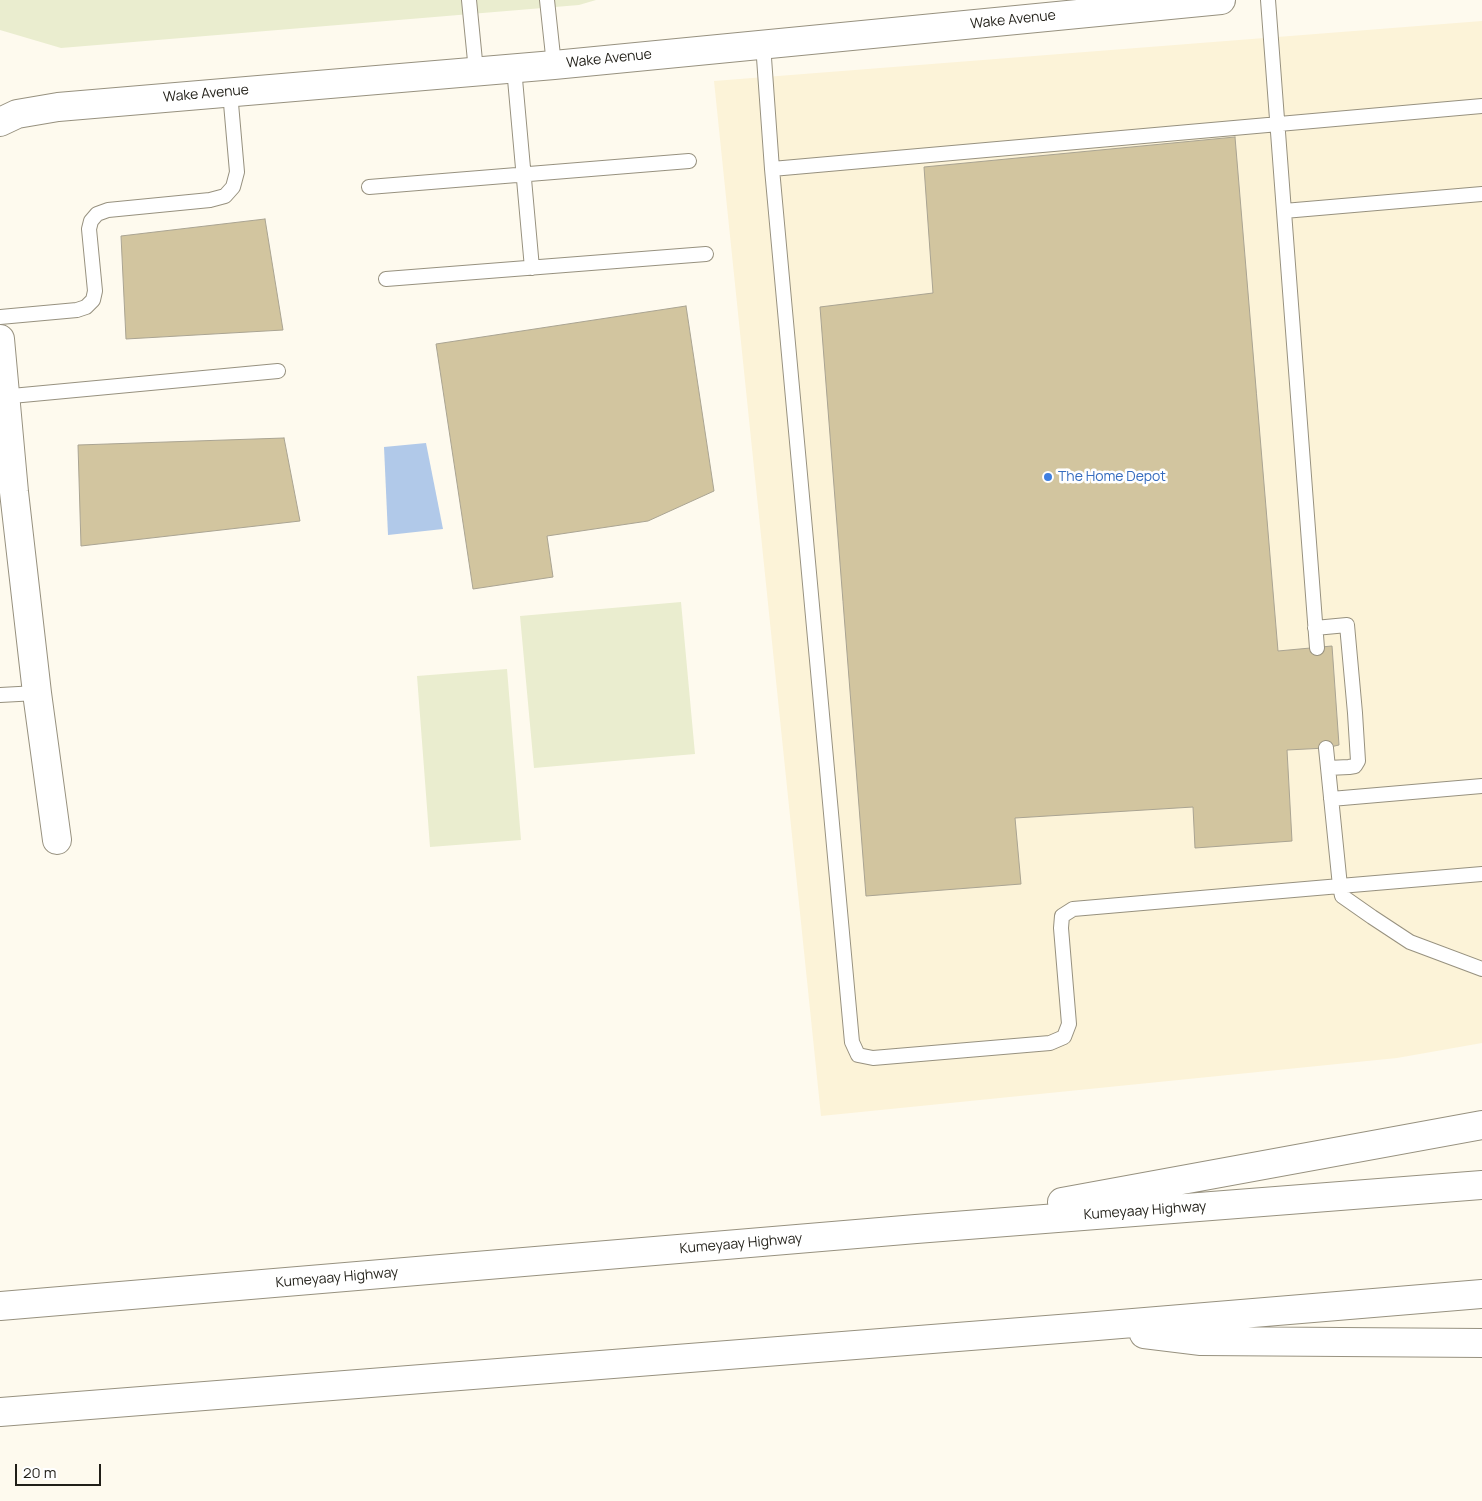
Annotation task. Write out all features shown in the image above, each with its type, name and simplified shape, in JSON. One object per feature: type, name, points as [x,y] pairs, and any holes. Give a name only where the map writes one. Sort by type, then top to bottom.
[{"type":"main road","name":"Wake Avenue","points":[[0,122],[16,114],[58,106],[554,65],[1221,0]]},
{"type":"main road","points":[[0,339],[7,493],[57,840]]},
{"type":"main road","points":[[916,1229],[1482,1125]]},
{"type":"main road","name":"Kumeyaay Highway","points":[[0,1306],[916,1229],[1482,1185]]},
{"type":"main road","points":[[0,1412],[1482,1294]]},
{"type":"main road","points":[[1085,1327],[1201,1341],[1482,1343]]},
{"type":"lane","points":[[469,0],[476,71]]},
{"type":"lane","points":[[547,0],[554,65]]},
{"type":"lane","points":[[1268,0],[1317,648]]},
{"type":"lane","points":[[764,44],[772,169],[852,1042],[858,1055],[873,1058],[1030,1045],[1050,1043],[1064,1037],[1069,1024],[1061,928],[1062,916],[1074,909],[1482,874]]},
{"type":"lane","points":[[514,68],[532,268]]},
{"type":"lane","points":[[0,317],[77,310],[86,307],[93,300],[95,291],[89,229],[91,221],[97,214],[108,210],[210,200],[225,196],[233,186],[237,172],[230,92]]},
{"type":"lane","points":[[772,169],[1482,106]]},
{"type":"lane","points":[[369,187],[689,161]]},
{"type":"lane","points":[[1284,211],[1482,194]]},
{"type":"lane","points":[[386,279],[706,254]]},
{"type":"lane","points":[[3,396],[278,371]]},
{"type":"lane","points":[[1315,628],[1347,625],[1358,762],[1355,766],[1328,768]]},
{"type":"lane","points":[[0,695],[37,693]]},
{"type":"lane","points":[[1326,748],[1342,896],[1410,942],[1482,969]]},
{"type":"lane","points":[[1331,799],[1482,786]]},
{"type":"shaded area","points":[[1482,21],[1482,1043],[1397,1058],[821,1116],[714,81]]},
{"type":"green space","points":[[0,0],[596,0],[579,5],[61,48],[0,30]]},
{"type":"green space","points":[[681,602],[695,754],[534,768],[520,616]]},
{"type":"green space","points":[[507,669],[521,840],[430,847],[417,676]]},
{"type":"water","points":[[426,443],[443,529],[388,535],[384,447]]},
{"type":"building","name":"The Home Depot","points":[[1235,137],[1278,651],[1332,646],[1339,745],[1326,748],[1287,750],[1292,841],[1195,848],[1193,807],[1015,818],[1021,884],[866,896],[820,307],[933,293],[924,167]]},
{"type":"building","points":[[265,219],[283,330],[126,339],[121,236]]},
{"type":"building","points":[[686,306],[714,491],[648,521],[547,536],[553,577],[473,589],[436,344]]},
{"type":"building","points":[[284,438],[300,521],[81,546],[78,445]]},
{"type":"place","name":"The Home Depot","points":[[1048,477]]}]
